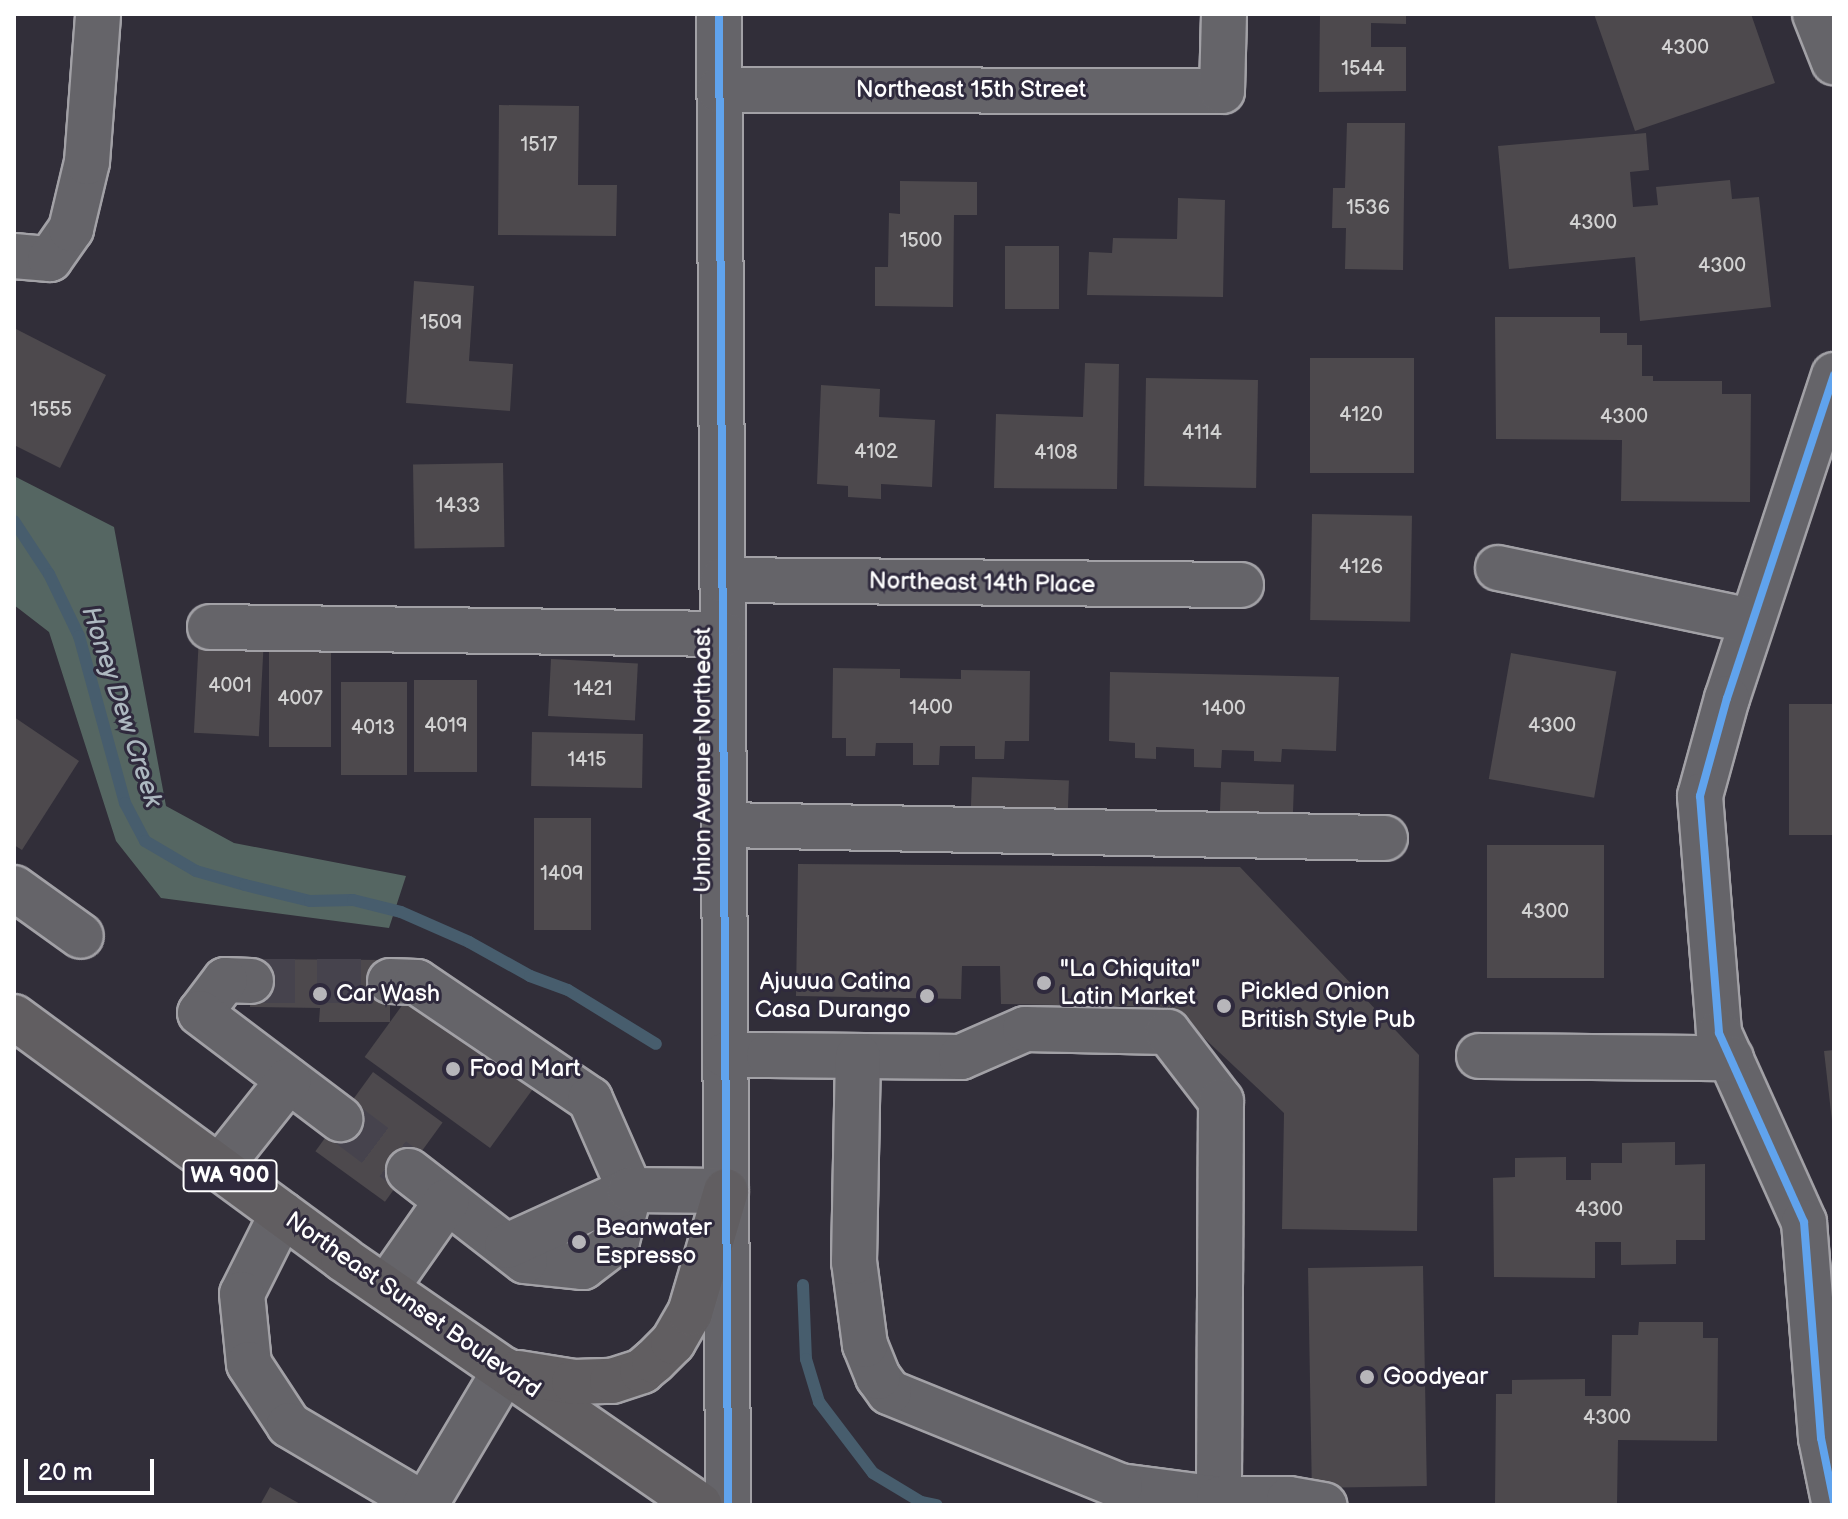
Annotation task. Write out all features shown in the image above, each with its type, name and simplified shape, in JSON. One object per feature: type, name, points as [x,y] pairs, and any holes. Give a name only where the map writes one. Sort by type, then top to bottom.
[{"type":"main road","name":"Northeast Sunset Boulevard","points":[[14,1017],[282,1214],[699,1505]]},
{"type":"main road","points":[[505,1370],[574,1382],[612,1381],[642,1371],[673,1342],[690,1313],[726,1191]]},
{"type":"street","points":[[14,256],[50,259],[71,229],[87,162],[98,14]]},
{"type":"street","name":"Union Avenue Northeast","points":[[719,14],[728,1505]]},
{"type":"street","name":"Northeast 15th Street","points":[[719,90],[1222,91],[1224,14]]},
{"type":"street","points":[[1815,14],[1834,62]]},
{"type":"street","points":[[1834,375],[1752,621],[1700,796],[1719,1033],[1804,1222],[1821,1438],[1834,1502]]},
{"type":"street","points":[[1498,568],[1752,621]]},
{"type":"street","name":"Northeast 14th Place","points":[[722,580],[1241,585]]},
{"type":"street","points":[[210,627],[723,634]]},
{"type":"street","points":[[724,825],[1385,838]]},
{"type":"street","points":[[14,888],[81,936]]},
{"type":"street","points":[[251,981],[225,980],[200,1013],[340,1119]]},
{"type":"street","points":[[390,981],[417,982],[590,1099],[630,1190],[617,1241],[583,1267],[525,1261],[409,1171]]},
{"type":"street","points":[[725,1055],[961,1057],[1025,1029],[1168,1032],[1221,1101],[1219,1499]]},
{"type":"street","points":[[858,1056],[854,1262],[865,1345],[889,1392],[1120,1486],[1219,1499],[1289,1499],[1324,1505]]},
{"type":"street","points":[[1479,1056],[1731,1058]]},
{"type":"street","points":[[219,1168],[289,1080]]},
{"type":"street","points":[[630,1190],[726,1191]]},
{"type":"street","points":[[386,1288],[447,1201]]},
{"type":"street","points":[[282,1214],[242,1294],[249,1364],[289,1425],[425,1505],[505,1370]]},
{"type":"shaded area","points":[[14,476],[114,527],[166,806],[234,843],[406,876],[389,928],[161,898],[116,841],[49,632],[14,605]]},
{"type":"building","points":[[1320,14],[1406,14],[1406,24],[1371,23],[1371,47],[1406,47],[1406,91],[1319,92]]},
{"type":"building","points":[[1594,14],[1751,14],[1775,83],[1635,131]]},
{"type":"building","points":[[499,105],[579,106],[578,185],[617,185],[616,236],[498,235]]},
{"type":"building","points":[[1347,123],[1405,123],[1403,270],[1345,269],[1346,228],[1332,228],[1333,188],[1345,188]]},
{"type":"building","points":[[1646,133],[1649,170],[1630,172],[1633,207],[1658,205],[1656,187],[1730,180],[1732,199],[1759,197],[1771,307],[1640,321],[1635,257],[1509,269],[1498,146]]},
{"type":"building","points":[[900,181],[977,182],[977,215],[954,215],[953,307],[875,306],[875,267],[888,267],[889,213],[900,214]]},
{"type":"building","points":[[1178,198],[1225,200],[1223,297],[1087,295],[1089,252],[1112,253],[1113,238],[1177,239]]},
{"type":"building","points":[[1005,246],[1059,246],[1059,309],[1005,309]]},
{"type":"building","points":[[414,281],[474,286],[469,361],[513,364],[510,411],[406,403]]},
{"type":"building","points":[[1495,317],[1600,317],[1600,333],[1627,333],[1627,345],[1642,345],[1642,376],[1653,376],[1653,381],[1722,381],[1722,394],[1751,394],[1750,502],[1621,501],[1622,440],[1496,439]]},
{"type":"building","points":[[14,328],[106,375],[60,468],[14,445]]},
{"type":"building","points":[[1310,358],[1414,358],[1414,473],[1310,473]]},
{"type":"building","points":[[1085,363],[1119,364],[1117,489],[994,488],[996,414],[1083,417]]},
{"type":"building","points":[[1146,378],[1258,380],[1256,488],[1144,486]]},
{"type":"building","points":[[821,385],[880,389],[879,417],[935,420],[932,487],[881,484],[881,499],[848,497],[848,486],[817,484]]},
{"type":"building","points":[[503,463],[504,547],[414,549],[413,465]]},
{"type":"building","points":[[1312,514],[1412,516],[1410,622],[1310,620]]},
{"type":"building","points":[[199,636],[264,639],[259,736],[194,733]]},
{"type":"building","points":[[269,651],[331,651],[331,747],[269,747]]},
{"type":"building","points":[[1511,653],[1616,672],[1594,798],[1489,779]]},
{"type":"building","points":[[551,659],[638,664],[635,720],[548,716]]},
{"type":"building","points":[[833,668],[900,669],[900,678],[961,679],[961,670],[1030,671],[1029,741],[1005,741],[1004,759],[975,759],[975,746],[940,746],[939,765],[913,765],[913,743],[876,743],[875,756],[846,756],[846,738],[832,738]]},
{"type":"building","points":[[1110,672],[1339,677],[1336,751],[1282,749],[1281,762],[1254,761],[1254,751],[1222,750],[1221,768],[1194,767],[1194,749],[1156,747],[1156,759],[1135,758],[1135,743],[1109,741]]},
{"type":"building","points":[[414,680],[477,680],[477,772],[414,772]]},
{"type":"building","points":[[341,682],[407,682],[407,775],[341,775]]},
{"type":"building","points":[[1789,704],[1834,704],[1834,835],[1789,835]]},
{"type":"building","points":[[14,717],[79,761],[22,850],[14,845]]},
{"type":"building","points":[[532,732],[643,734],[642,788],[531,786]]},
{"type":"building","points":[[972,777],[1069,780],[1068,819],[971,816]]},
{"type":"building","points":[[1221,782],[1294,785],[1293,821],[1220,818]]},
{"type":"building","points":[[534,818],[591,818],[591,930],[534,930]]},
{"type":"building","points":[[1487,845],[1604,845],[1604,978],[1487,978]]},
{"type":"building","points":[[798,864],[1240,867],[1419,1055],[1417,1231],[1282,1229],[1284,1113],[1171,1007],[1001,1004],[1000,966],[962,966],[961,999],[796,996]]},
{"type":"building","name":"Car Wash","points":[[251,959],[390,960],[390,1022],[319,1022],[320,1008],[250,1007]]},
{"type":"building","name":"Food Mart","points":[[414,989],[539,1080],[490,1148],[365,1057]]},
{"type":"building","points":[[1834,1050],[1834,1120],[1832,1121],[1824,1051]]},
{"type":"building","points":[[373,1072],[443,1123],[385,1202],[315,1151]]},
{"type":"building","points":[[1675,1142],[1675,1165],[1705,1164],[1705,1240],[1676,1240],[1676,1264],[1621,1265],[1621,1242],[1595,1242],[1595,1278],[1494,1277],[1493,1178],[1515,1177],[1515,1158],[1566,1157],[1566,1180],[1591,1180],[1591,1163],[1622,1163],[1622,1143]]},
{"type":"building","name":"Goodyear","points":[[1423,1266],[1427,1486],[1312,1488],[1308,1268]]},
{"type":"building","points":[[1639,1322],[1703,1322],[1703,1338],[1718,1338],[1717,1441],[1618,1440],[1617,1505],[1495,1505],[1496,1394],[1512,1394],[1512,1380],[1585,1379],[1585,1396],[1611,1396],[1612,1335],[1638,1335]]},
{"type":"building","points":[[270,1487],[302,1505],[260,1505]]},
{"type":"waterway","name":"Honey Dew Creek","points":[[14,521],[49,574],[79,636],[125,803],[145,841],[196,871],[245,885],[310,901],[353,900],[401,912],[469,942],[530,976],[568,990],[656,1044]]},
{"type":"waterway","points":[[803,1285],[806,1359],[819,1402],[873,1473],[921,1502],[937,1505]]},
{"type":"tunnel","points":[[251,981],[390,981]]},
{"type":"tunnel","points":[[340,1119],[409,1171]]},
{"type":"cycle path","points":[[719,14],[728,1505]]},
{"type":"cycle path","points":[[1834,375],[1727,698],[1700,796],[1719,1033],[1804,1222],[1821,1438],[1834,1502]]},
{"type":"place","name":"\"La Chiquita\" Latin Market","points":[[1044,983]]},
{"type":"place","name":"Car Wash","points":[[320,994]]},
{"type":"place","name":"Ajuuua Catina Casa Durango","points":[[927,996]]},
{"type":"place","name":"Pickled Onion British Style Pub","points":[[1224,1006]]},
{"type":"place","name":"Food Mart","points":[[453,1069]]},
{"type":"place","name":"Beanwater Espresso","points":[[579,1242]]},
{"type":"place","name":"Goodyear","points":[[1367,1377]]}]
